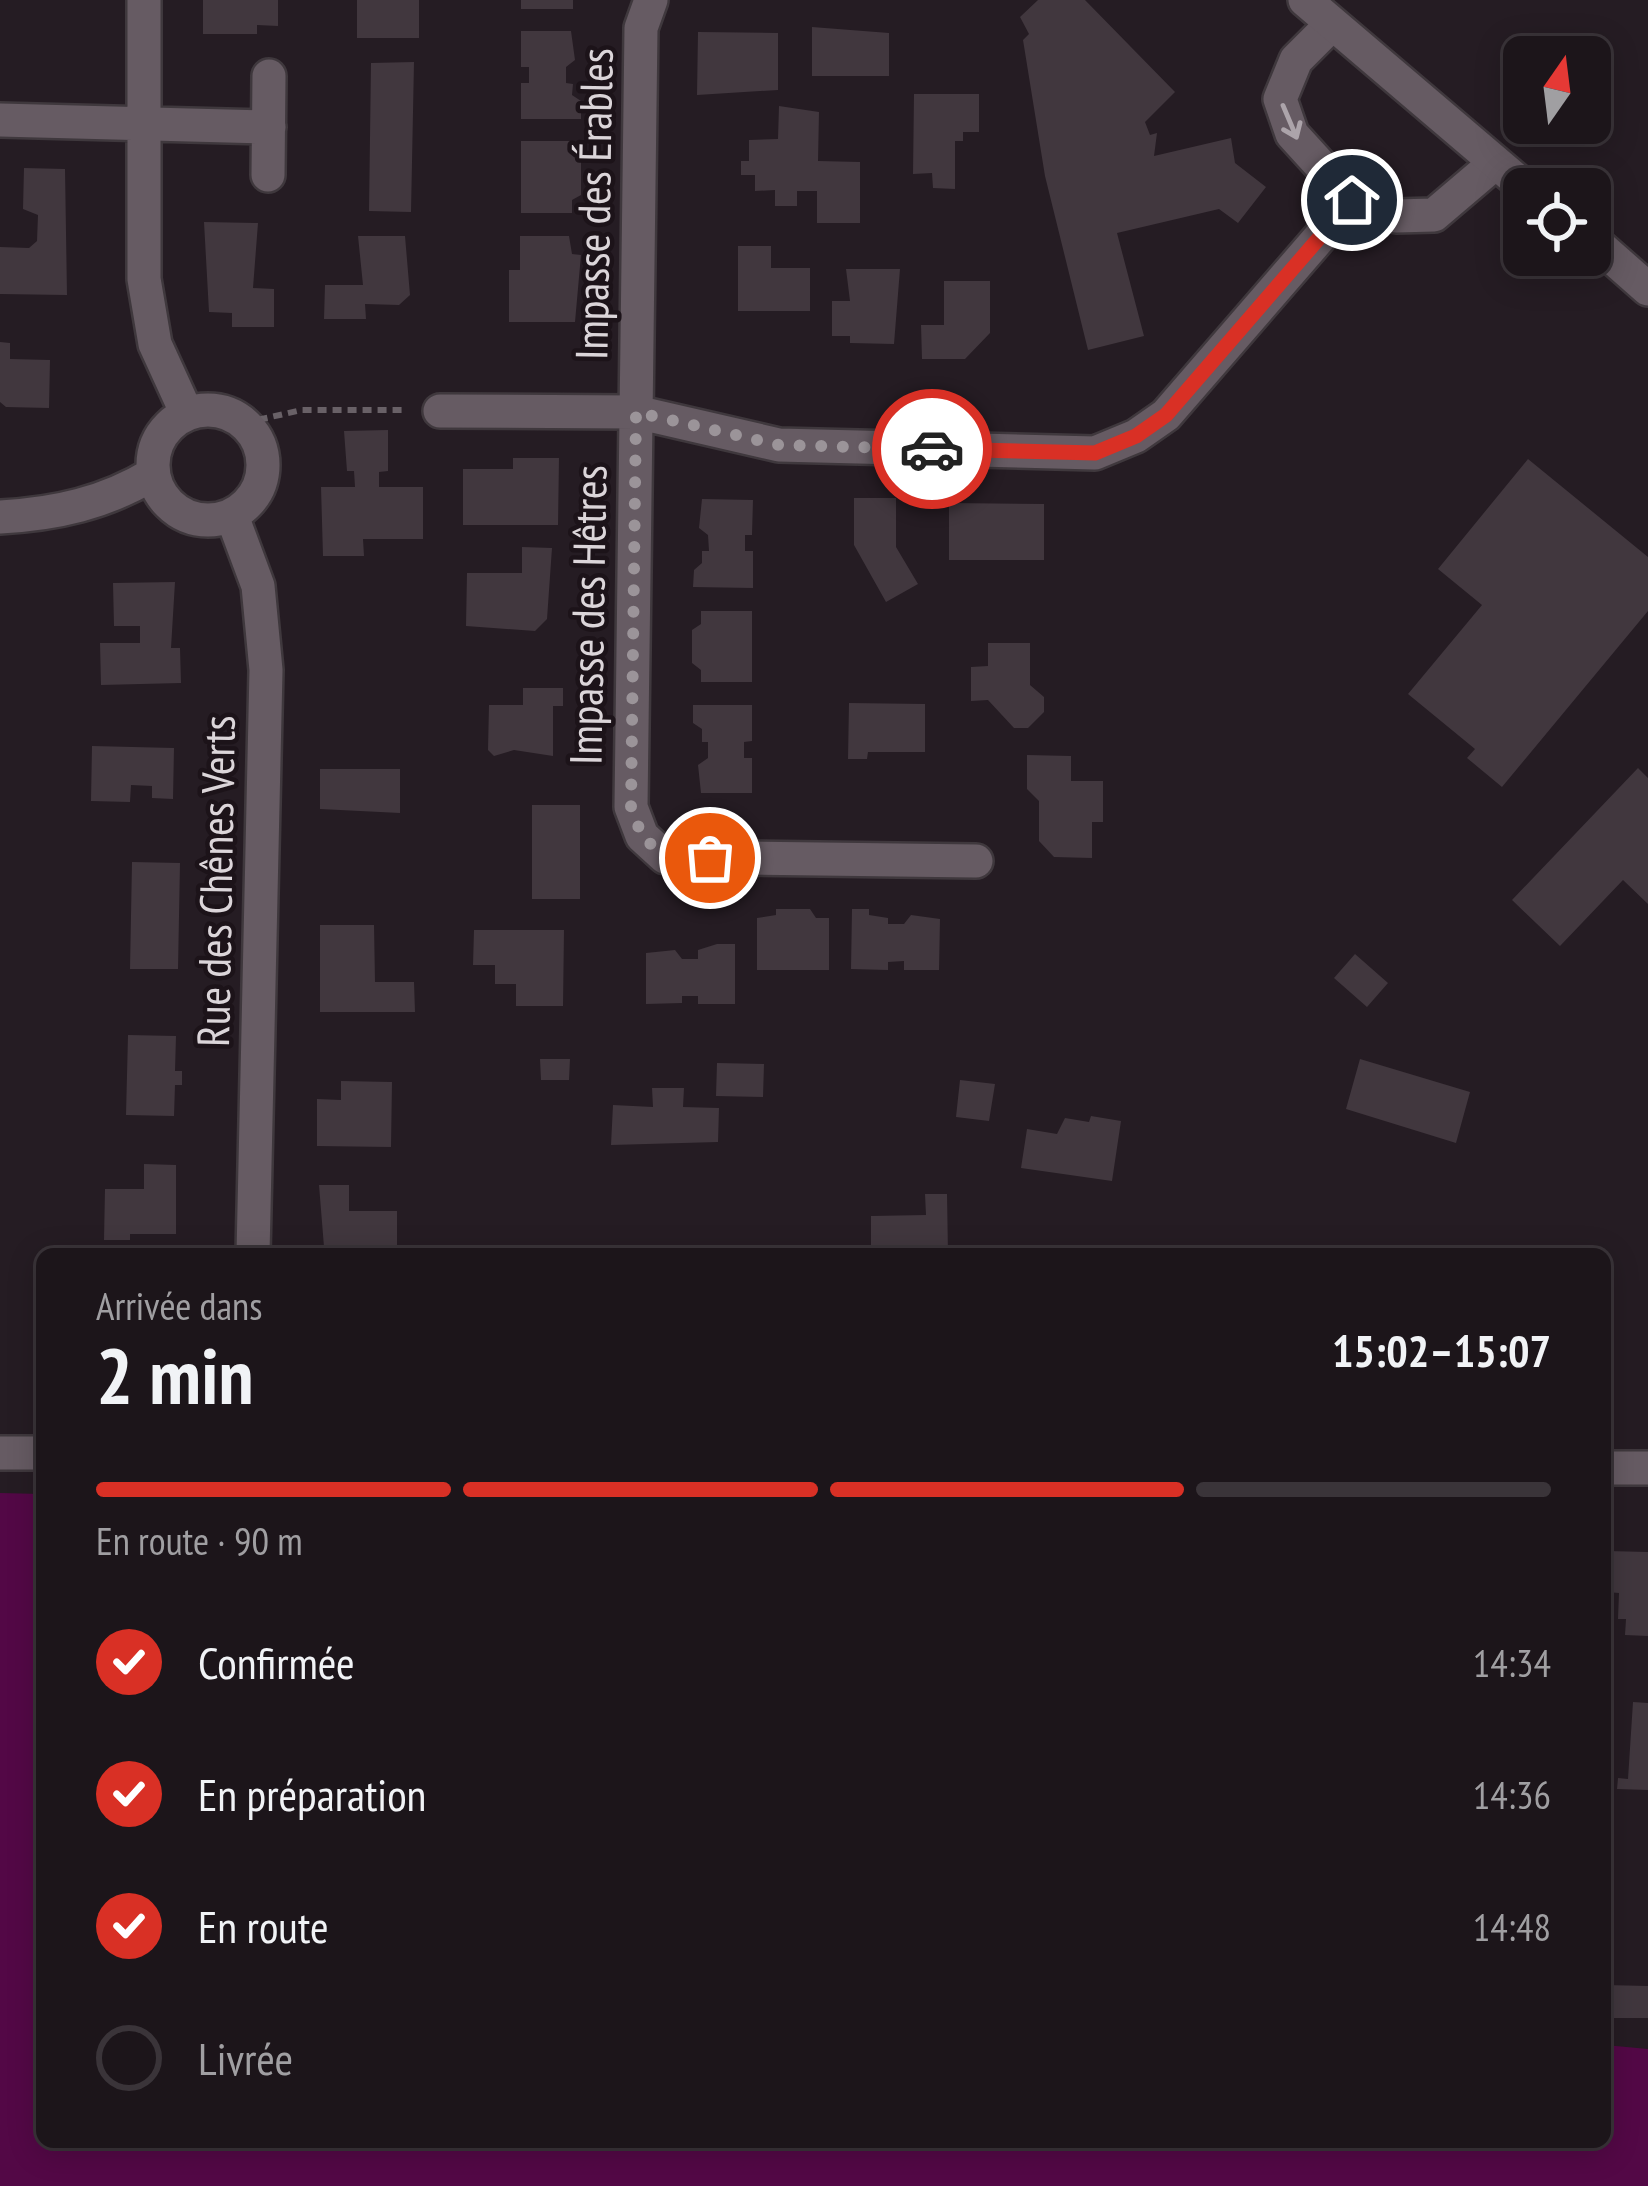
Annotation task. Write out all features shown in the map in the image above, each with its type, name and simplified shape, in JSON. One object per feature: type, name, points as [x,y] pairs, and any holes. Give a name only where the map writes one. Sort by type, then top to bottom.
[{"type":"street","points":[[144,0],[143,279],[155,344],[187,413]]},
{"type":"street","name":"Impasse des Érables","points":[[636,412],[641,28],[651,0]]},
{"type":"street","points":[[1306,0],[1503,171]]},
{"type":"street","points":[[1331,25],[1296,60],[1280,99],[1292,134],[1352,200],[1396,216],[1434,214],[1494,164]]},
{"type":"street","points":[[268,175],[269,76]]},
{"type":"street","points":[[0,120],[141,120],[268,127]]},
{"type":"street","points":[[440,411],[636,412],[779,445],[1095,453],[1136,436],[1166,415],[1352,200]]},
{"type":"street","points":[[1611,256],[1648,289]]},
{"type":"street","points":[[217,411],[244,423],[262,449],[264,465],[255,495],[232,516],[215,520],[182,514],[158,490],[153,473],[152,459],[164,431],[187,413],[217,411]]},
{"type":"street","name":"Impasse des Hêtres","points":[[636,412],[631,807],[642,836],[665,857],[976,861]]},
{"type":"street","points":[[0,517],[41,515],[115,497],[153,473]]},
{"type":"street","name":"Rue des Chênes Verts","points":[[232,516],[258,586],[266,670],[253,1248]]},
{"type":"street","points":[[0,1453],[36,1453]]},
{"type":"street","points":[[1611,1468],[1648,1468]]},
{"type":"path","points":[[244,423],[302,410],[440,411]]},
{"type":"shaded area","points":[[0,1493],[36,1494],[36,2148],[1611,2148],[1611,2046],[1648,2049],[1648,2186],[0,2186]]},
{"type":"building","points":[[203,0],[278,0],[278,26],[257,25],[257,34],[203,34]]},
{"type":"building","points":[[357,0],[419,0],[419,38],[357,38]]},
{"type":"building","points":[[521,0],[573,0],[573,9],[521,9]]},
{"type":"building","points":[[1038,0],[1085,0],[1175,92],[1145,122],[1150,135],[1157,133],[1154,156],[1231,138],[1235,163],[1266,187],[1238,223],[1219,209],[1117,233],[1144,336],[1088,350],[1045,176],[1023,40],[1029,34],[1020,17]]},
{"type":"building","points":[[812,27],[889,33],[889,76],[812,76]]},
{"type":"building","points":[[521,31],[571,31],[575,60],[566,67],[566,83],[573,84],[572,95],[581,101],[581,119],[521,119],[521,83],[529,83],[529,67],[521,67]]},
{"type":"building","points":[[698,32],[778,33],[778,90],[697,95]]},
{"type":"building","points":[[414,62],[411,212],[369,211],[371,63]]},
{"type":"building","points":[[914,94],[979,94],[979,132],[963,132],[963,141],[955,141],[955,189],[933,188],[932,173],[913,174]]},
{"type":"building","points":[[779,106],[819,112],[818,161],[860,162],[860,223],[817,223],[817,191],[797,191],[797,206],[775,206],[775,190],[755,191],[755,175],[741,175],[741,161],[749,161],[749,140],[778,139]]},
{"type":"building","points":[[521,141],[572,141],[572,154],[581,160],[581,195],[572,200],[572,213],[521,213]]},
{"type":"building","points":[[24,168],[65,169],[67,295],[0,294],[0,247],[29,248],[37,241],[38,215],[23,209]]},
{"type":"building","points":[[204,222],[258,223],[253,288],[274,289],[274,327],[232,327],[232,313],[209,312]]},
{"type":"building","points":[[358,236],[405,236],[410,295],[399,305],[365,304],[366,319],[324,319],[325,285],[363,285]]},
{"type":"building","points":[[520,236],[569,236],[572,254],[581,255],[575,322],[509,322],[509,270],[520,270]]},
{"type":"building","points":[[738,246],[771,246],[771,268],[810,268],[810,311],[738,311]]},
{"type":"building","points":[[846,269],[900,269],[894,344],[850,343],[850,336],[832,336],[832,301],[850,301]]},
{"type":"building","points":[[944,281],[990,281],[990,333],[965,359],[922,359],[921,325],[944,325]]},
{"type":"building","points":[[0,342],[10,343],[10,359],[50,360],[49,408],[6,407],[0,402]]},
{"type":"building","points":[[388,430],[388,471],[379,472],[379,487],[423,487],[423,539],[363,539],[364,556],[323,556],[321,487],[355,487],[354,471],[347,471],[344,431]]},
{"type":"building","points":[[513,458],[559,458],[558,525],[463,525],[463,469],[513,469]]},
{"type":"building","points":[[1528,459],[1648,557],[1648,611],[1502,787],[1467,758],[1475,749],[1408,694],[1482,605],[1438,569]]},
{"type":"building","points":[[854,498],[896,498],[896,547],[918,584],[886,602],[854,545]]},
{"type":"building","points":[[702,499],[753,500],[752,535],[745,535],[745,551],[753,551],[753,588],[693,587],[702,551],[709,551],[708,535],[699,528]]},
{"type":"building","points":[[949,503],[1044,504],[1044,560],[949,560]]},
{"type":"building","points":[[522,547],[552,548],[547,619],[535,631],[466,626],[467,573],[522,573]]},
{"type":"building","points":[[175,582],[171,648],[180,648],[181,683],[101,685],[100,643],[140,643],[140,626],[114,626],[113,583]]},
{"type":"building","points":[[701,611],[752,611],[752,682],[701,682],[701,670],[692,663],[692,630],[701,624]]},
{"type":"building","points":[[988,643],[1030,643],[1030,685],[1044,697],[1044,712],[1028,728],[1014,728],[988,700],[971,701],[971,667],[988,666]]},
{"type":"building","points":[[523,688],[563,688],[563,706],[553,706],[553,756],[514,750],[494,756],[488,750],[489,705],[523,705]]},
{"type":"building","points":[[849,703],[925,704],[925,752],[868,752],[867,759],[848,759]]},
{"type":"building","points":[[693,705],[752,705],[752,741],[744,742],[744,758],[752,758],[752,793],[701,793],[698,765],[708,758],[708,742],[702,742],[702,729],[693,723]]},
{"type":"building","points":[[92,746],[174,748],[173,799],[152,798],[152,786],[131,785],[130,802],[91,801]]},
{"type":"building","points":[[1027,755],[1071,756],[1071,781],[1103,781],[1103,822],[1092,822],[1092,858],[1054,857],[1039,841],[1039,801],[1027,789]]},
{"type":"building","points":[[1638,768],[1648,778],[1648,904],[1623,880],[1560,946],[1512,900]]},
{"type":"building","points":[[320,769],[400,769],[400,813],[320,809]]},
{"type":"building","points":[[532,805],[580,805],[580,899],[532,899]]},
{"type":"building","points":[[132,862],[180,863],[178,969],[130,969]]},
{"type":"building","points":[[776,909],[810,909],[816,918],[829,918],[829,970],[757,970],[757,918],[776,915]]},
{"type":"building","points":[[852,909],[869,909],[869,915],[888,918],[888,924],[904,924],[911,915],[940,919],[939,970],[904,970],[904,961],[888,962],[888,970],[851,969]]},
{"type":"building","points":[[320,925],[374,925],[375,982],[414,982],[415,1012],[320,1012]]},
{"type":"building","points":[[474,930],[564,930],[563,1006],[516,1006],[516,984],[495,984],[495,965],[473,965]]},
{"type":"building","points":[[735,944],[735,1004],[698,1004],[698,996],[682,996],[682,1003],[646,1004],[646,953],[675,950],[682,959],[698,959],[698,950]]},
{"type":"building","points":[[1355,954],[1388,983],[1367,1007],[1334,978]]},
{"type":"building","points":[[128,1035],[176,1036],[175,1071],[182,1071],[182,1085],[175,1085],[174,1116],[126,1115]]},
{"type":"building","points":[[540,1059],[570,1059],[569,1080],[541,1080]]},
{"type":"building","points":[[1360,1059],[1470,1092],[1456,1143],[1346,1109]]},
{"type":"building","points":[[717,1063],[764,1064],[763,1097],[716,1096]]},
{"type":"building","points":[[960,1080],[995,1084],[989,1121],[956,1117]]},
{"type":"building","points":[[341,1081],[392,1082],[391,1147],[317,1146],[317,1099],[341,1100]]},
{"type":"building","points":[[652,1088],[684,1088],[683,1107],[719,1108],[718,1142],[611,1145],[613,1105],[653,1107]]},
{"type":"building","points":[[1091,1116],[1121,1121],[1112,1181],[1021,1168],[1027,1129],[1057,1134],[1065,1118],[1089,1122]]},
{"type":"building","points":[[144,1164],[176,1165],[176,1234],[130,1234],[130,1240],[104,1240],[105,1189],[144,1189]]},
{"type":"building","points":[[319,1185],[349,1185],[349,1211],[397,1211],[397,1248],[319,1248],[324,1247]]},
{"type":"building","points":[[925,1194],[947,1194],[948,1248],[871,1248],[871,1216],[926,1215]]},
{"type":"building","points":[[1611,1551],[1648,1552],[1648,1636],[1625,1635],[1626,1619],[1618,1619],[1619,1593],[1611,1592]]},
{"type":"building","points":[[1633,1702],[1648,1703],[1648,1790],[1617,1789],[1618,1778],[1628,1779]]},
{"type":"building","points":[[1611,1985],[1648,1986],[1648,2018],[1611,2018]]},
{"type":"way so far","points":[[710,858],[665,857],[642,836],[631,807],[636,412],[779,445],[932,449]]},
{"type":"route","points":[[932,449],[1095,453],[1136,436],[1166,415],[1352,200]]}]
